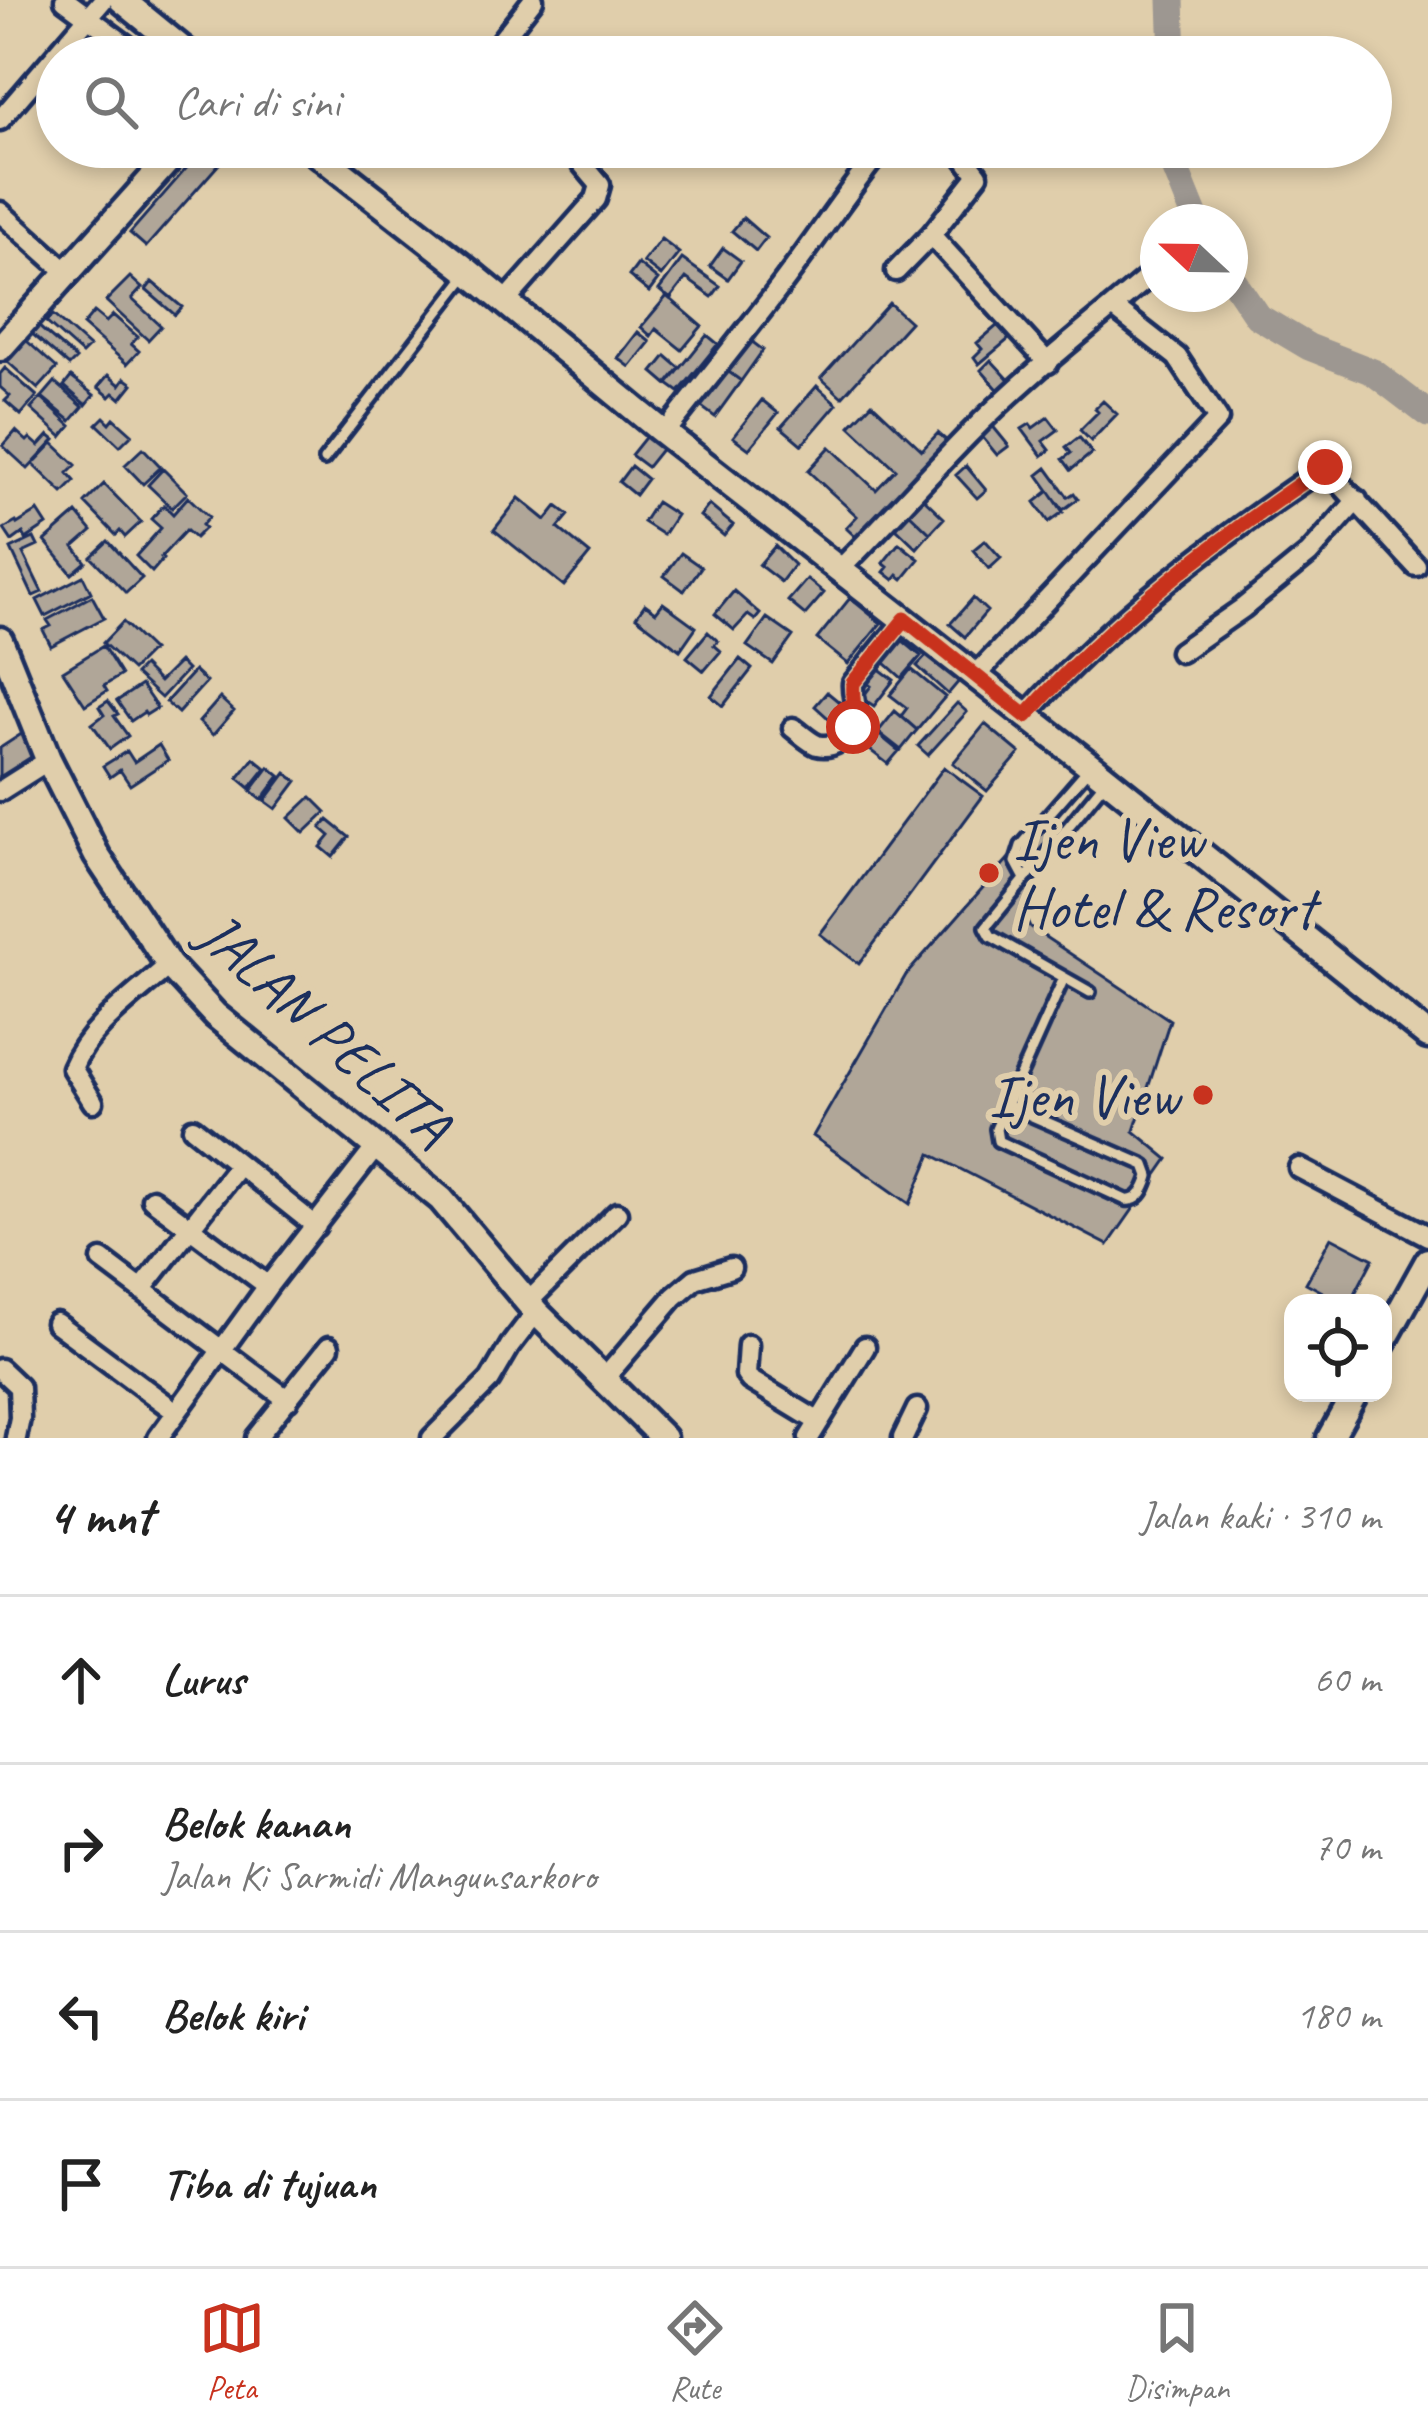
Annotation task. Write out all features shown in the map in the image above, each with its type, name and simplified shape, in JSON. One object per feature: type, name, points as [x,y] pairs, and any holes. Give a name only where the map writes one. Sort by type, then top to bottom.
[{"type":"main road","points":[[122,0],[166,36]]},
{"type":"main road","points":[[0,348],[161,168]]},
{"type":"main road","points":[[335,168],[1428,1036]]},
{"type":"main road","name":"JALAN PELITA","points":[[0,640],[49,760],[98,856],[169,964],[215,1015],[441,1199],[532,1307],[663,1438]]},
{"type":"main road","points":[[1392,1326],[1428,1261]]},
{"type":"main road","points":[[1330,1438],[1350,1402]]},
{"type":"street","points":[[65,0],[114,36]]},
{"type":"street","points":[[72,36],[103,0]]},
{"type":"street","points":[[505,36],[533,0]]},
{"type":"street","points":[[0,120],[36,78]]},
{"type":"street","points":[[506,302],[596,199],[600,185],[586,168]]},
{"type":"street","points":[[665,433],[774,296],[866,168]]},
{"type":"street","points":[[896,271],[931,236],[978,175],[973,168]]},
{"type":"street","points":[[0,212],[68,273]]},
{"type":"street","points":[[931,236],[1048,363]]},
{"type":"street","points":[[840,569],[970,433],[1140,284]]},
{"type":"street","points":[[976,676],[1218,418],[1177,357],[1113,307]]},
{"type":"street","points":[[1026,716],[1065,672],[1148,596],[1325,467],[1416,566]]},
{"type":"street","points":[[1180,652],[1309,554],[1357,500]]},
{"type":"street","points":[[794,728],[820,746],[832,746],[848,734],[856,716],[853,683],[905,619]]},
{"type":"street","points":[[0,791],[49,760]]},
{"type":"street","points":[[93,1102],[73,1068],[80,1051],[169,964]]},
{"type":"street","points":[[193,1128],[316,1226]]},
{"type":"street","points":[[158,1438],[376,1147]]},
{"type":"street","points":[[141,1290],[239,1165]]},
{"type":"street","points":[[1299,1168],[1428,1236]]},
{"type":"street","points":[[152,1199],[268,1286]]},
{"type":"street","points":[[432,1438],[490,1380],[532,1307],[617,1213]]},
{"type":"street","points":[[102,1260],[289,1400]]},
{"type":"street","points":[[603,1380],[684,1288],[695,1279],[731,1268]]},
{"type":"street","points":[[56,1323],[176,1412]]},
{"type":"street","points":[[748,1345],[746,1375],[814,1430],[866,1347]]},
{"type":"street","points":[[256,1438],[329,1347]]},
{"type":"street","points":[[0,1369],[19,1387],[16,1438]]},
{"type":"street","points":[[903,1438],[916,1409]]},
{"type":"lane","points":[[324,460],[469,272]]},
{"type":"lane","points":[[1090,992],[987,932],[989,922],[1099,772]]},
{"type":"lane","points":[[1024,878],[1016,862],[1021,846],[1099,772]]},
{"type":"lane","points":[[1007,1105],[1144,1166],[1149,1176],[1138,1198],[1126,1200],[998,1141],[996,1129],[1064,978]]},
{"type":"building","points":[[187,168],[216,168],[146,247],[130,233]]},
{"type":"building","points":[[743,218],[766,238],[756,251],[732,231]]},
{"type":"building","points":[[661,239],[679,253],[661,276],[643,262]]},
{"type":"building","points":[[723,248],[741,261],[728,279],[710,266]]},
{"type":"building","points":[[682,259],[720,286],[712,297],[686,278],[670,299],[659,290]]},
{"type":"building","points":[[638,264],[658,280],[649,292],[629,276]]},
{"type":"building","points":[[130,277],[142,288],[132,299],[161,326],[148,340],[106,301]]},
{"type":"building","points":[[152,282],[182,307],[175,315],[146,290]]},
{"type":"building","points":[[667,296],[702,326],[682,350],[656,329],[651,336],[641,327]]},
{"type":"building","points":[[781,299],[751,341],[763,350],[741,381],[718,364]]},
{"type":"building","points":[[889,303],[910,322],[842,397],[821,378]]},
{"type":"building","points":[[94,312],[106,322],[113,315],[138,337],[131,344],[139,351],[127,364],[83,325]]},
{"type":"building","points":[[53,315],[89,347],[82,354],[46,322]]},
{"type":"building","points":[[998,325],[1009,339],[979,364],[974,357],[982,349],[977,343]]},
{"type":"building","points":[[38,326],[76,359],[69,366],[31,333]]},
{"type":"building","points":[[638,332],[650,342],[630,367],[618,358]]},
{"type":"building","points":[[19,334],[57,368],[38,389],[0,355]]},
{"type":"building","points":[[707,335],[718,344],[679,392],[668,384]]},
{"type":"building","points":[[666,356],[680,368],[667,384],[653,372]]},
{"type":"building","points":[[991,360],[1014,385],[1003,395],[981,370]]},
{"type":"building","points":[[718,364],[741,381],[715,417],[692,400]]},
{"type":"building","points":[[5,368],[37,396],[21,415],[5,401],[10,396],[0,387]]},
{"type":"building","points":[[108,375],[120,385],[125,378],[133,384],[121,399],[98,387]]},
{"type":"building","points":[[71,377],[94,395],[86,405],[64,386]]},
{"type":"building","points":[[55,382],[83,407],[71,421],[42,397]]},
{"type":"building","points":[[817,386],[837,404],[802,445],[781,427]]},
{"type":"building","points":[[41,398],[71,426],[62,437],[31,409]]},
{"type":"building","points":[[762,400],[778,413],[749,449],[733,437]]},
{"type":"building","points":[[1103,401],[1117,414],[1091,441],[1080,430]]},
{"type":"building","points":[[872,403],[922,450],[938,433],[954,447],[863,544],[846,528],[857,516],[808,471],[830,447],[876,490],[896,469],[850,426]]},
{"type":"building","points":[[104,417],[110,423],[114,418],[132,434],[120,446],[97,424]]},
{"type":"building","points":[[1048,417],[1058,430],[1043,441],[1050,450],[1042,456],[1022,429],[1030,424],[1033,428]]},
{"type":"building","points":[[991,424],[1009,446],[997,455],[979,433]]},
{"type":"building","points":[[16,431],[39,446],[49,435],[55,440],[28,469],[3,446]]},
{"type":"building","points":[[647,435],[663,447],[647,467],[631,455]]},
{"type":"building","points":[[1079,437],[1092,453],[1071,470],[1063,459],[1071,453],[1066,447]]},
{"type":"building","points":[[53,443],[76,465],[68,473],[75,481],[63,493],[33,464]]},
{"type":"building","points":[[143,448],[161,467],[143,484],[125,465]]},
{"type":"building","points":[[631,466],[647,479],[635,495],[619,482]]},
{"type":"building","points":[[966,466],[986,490],[977,498],[956,475]]},
{"type":"building","points":[[1047,468],[1068,497],[1074,493],[1078,499],[1063,510],[1038,475]]},
{"type":"building","points":[[163,469],[187,493],[172,508],[148,485]]},
{"type":"building","points":[[104,484],[141,522],[125,537],[120,531],[116,535],[85,503]]},
{"type":"building","points":[[1049,491],[1063,512],[1049,522],[1035,502]]},
{"type":"building","points":[[188,497],[209,517],[202,525],[205,528],[195,538],[186,530],[152,572],[136,556],[161,528],[151,519],[164,505],[173,514]]},
{"type":"building","points":[[922,497],[944,518],[930,533],[908,512]]},
{"type":"building","points":[[519,498],[546,520],[557,506],[569,515],[558,528],[590,554],[564,586],[494,530]]},
{"type":"building","points":[[656,502],[676,515],[663,535],[643,522]]},
{"type":"building","points":[[709,505],[733,525],[724,536],[700,516]]},
{"type":"building","points":[[38,511],[47,525],[26,539],[23,533],[12,541],[4,529]]},
{"type":"building","points":[[908,512],[930,533],[917,548],[894,526]]},
{"type":"building","points":[[77,513],[92,531],[74,547],[86,562],[72,574],[45,541]]},
{"type":"building","points":[[34,538],[38,546],[23,553],[42,592],[33,596],[11,549]]},
{"type":"building","points":[[985,540],[1001,558],[989,569],[973,550]]},
{"type":"building","points":[[108,541],[142,578],[126,593],[91,557]]},
{"type":"building","points":[[899,543],[919,559],[903,579],[898,575],[894,580],[884,572],[888,567],[883,563]]},
{"type":"building","points":[[775,546],[794,565],[781,582],[759,565]]},
{"type":"building","points":[[681,553],[701,567],[684,591],[664,576]]},
{"type":"building","points":[[83,576],[91,592],[45,616],[37,600]]},
{"type":"building","points":[[807,579],[824,593],[805,615],[788,601]]},
{"type":"building","points":[[734,591],[760,614],[755,620],[748,615],[734,630],[715,614]]},
{"type":"building","points":[[92,596],[104,618],[51,646],[43,630],[51,626],[47,620]]},
{"type":"building","points":[[850,598],[881,623],[848,664],[817,639]]},
{"type":"building","points":[[973,598],[987,611],[965,637],[950,624]]},
{"type":"building","points":[[663,603],[696,627],[680,650],[636,617],[645,604],[656,612]]},
{"type":"building","points":[[767,618],[793,636],[773,664],[747,646]]},
{"type":"building","points":[[123,622],[152,650],[132,670],[103,643]]},
{"type":"building","points":[[708,632],[721,651],[704,671],[687,657]]},
{"type":"building","points":[[902,640],[921,656],[902,678],[884,662]]},
{"type":"building","points":[[103,646],[121,675],[85,705],[63,671]]},
{"type":"building","points":[[929,653],[960,680],[948,694],[917,666]]},
{"type":"building","points":[[740,659],[752,669],[723,706],[711,696]]},
{"type":"building","points":[[179,662],[187,670],[161,698],[135,674],[143,666],[159,682]]},
{"type":"building","points":[[874,665],[894,680],[874,706],[862,698],[871,686],[863,680]]},
{"type":"building","points":[[911,669],[945,697],[917,730],[901,716],[907,708],[890,695]]},
{"type":"building","points":[[194,671],[206,682],[178,713],[166,702]]},
{"type":"building","points":[[141,685],[157,708],[131,721],[117,701]]},
{"type":"building","points":[[827,692],[850,711],[837,726],[815,706]]},
{"type":"building","points":[[220,698],[234,711],[213,735],[199,722]]},
{"type":"building","points":[[108,701],[128,736],[110,749],[92,724],[104,715],[99,707]]},
{"type":"building","points":[[957,703],[967,712],[928,755],[918,746]]},
{"type":"building","points":[[895,711],[917,730],[901,750],[878,732]]},
{"type":"building","points":[[985,724],[1020,753],[987,791],[953,763]]},
{"type":"building","points":[[23,733],[37,766],[0,789],[0,748]]},
{"type":"building","points":[[877,733],[899,751],[888,764],[866,747]]},
{"type":"building","points":[[159,745],[168,760],[130,785],[120,770],[110,777],[103,766],[127,751],[134,762]]},
{"type":"building","points":[[254,758],[266,768],[250,788],[238,778]]},
{"type":"building","points":[[269,767],[280,776],[262,800],[251,791]]},
{"type":"building","points":[[944,767],[983,796],[859,964],[820,934]]},
{"type":"building","points":[[286,773],[297,781],[276,809],[265,801]]},
{"type":"building","points":[[311,797],[326,812],[304,833],[289,818]]},
{"type":"building","name":"Ijen View","points":[[1046,816],[1060,835],[1022,910],[1030,927],[1170,1020],[1134,1131],[1168,1159],[1108,1245],[931,1154],[910,1204],[813,1136],[906,975]]},
{"type":"building","points":[[328,820],[349,837],[333,857],[321,847],[330,836],[321,828]]},
{"type":"building","points":[[1331,1237],[1373,1259],[1355,1294],[1326,1294],[1306,1283]]},
{"type":"waterway","points":[[1171,0],[1172,36]]},
{"type":"waterway","points":[[1176,168],[1190,204]]},
{"type":"waterway","points":[[1248,303],[1257,316],[1309,347],[1373,372],[1428,414]]},
{"type":"place","name":"Ijen View Hotel & Resort","points":[[989,873]]},
{"type":"place","name":"Ijen View","points":[[1203,1095]]},
{"type":"route","points":[[853,727],[853,683],[905,619],[1026,716],[1065,672],[1148,596],[1325,467]]}]
